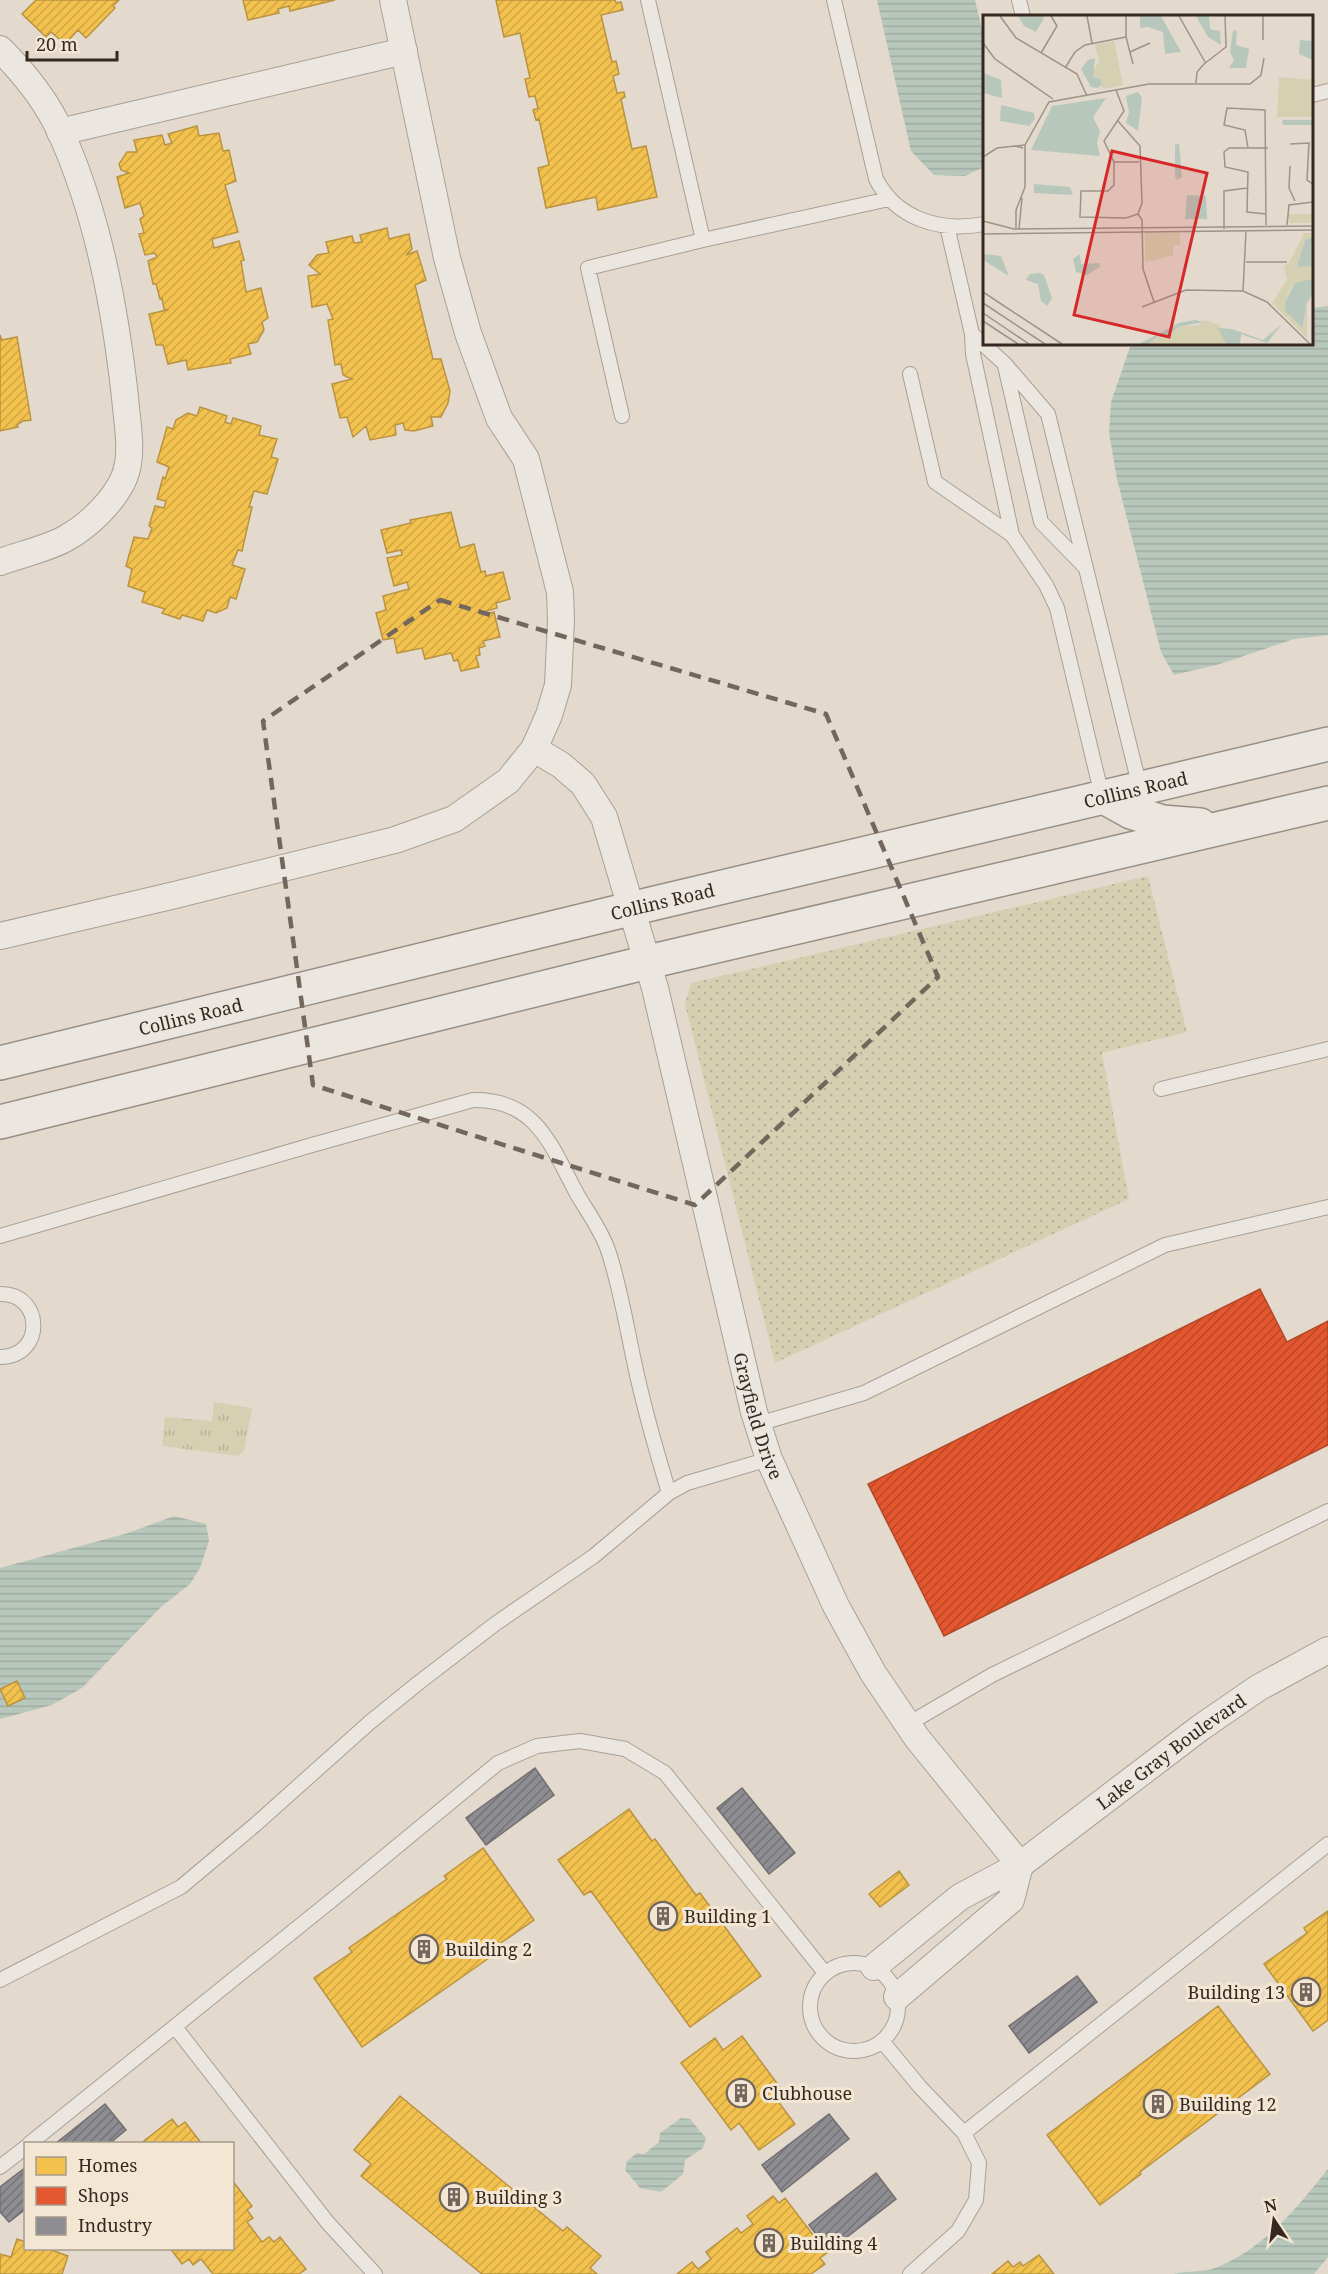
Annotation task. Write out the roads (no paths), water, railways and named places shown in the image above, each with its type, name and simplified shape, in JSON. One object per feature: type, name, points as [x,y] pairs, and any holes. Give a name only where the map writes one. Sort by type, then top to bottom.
[{"type":"main road","name":"Collins Road","points":[[0,1063],[630,909],[1328,744]]},
{"type":"main road","points":[[1102,796],[1131,812],[1162,822],[1225,827]]},
{"type":"main road","points":[[0,1122],[648,962],[1328,803]]},
{"type":"street","points":[[0,936],[175,896],[395,840],[454,819],[508,781],[534,749],[549,715],[558,685],[560,592],[526,459],[499,418],[468,333],[450,269],[393,0]]},
{"type":"street","points":[[0,49],[26,75],[60,132],[86,200],[103,266],[120,352],[130,443],[124,478],[106,507],[68,538],[0,562]]},
{"type":"street","points":[[60,132],[404,51]]},
{"type":"street","name":"Grayfield Drive","points":[[534,749],[561,765],[583,784],[604,817],[630,909],[648,962],[758,1424],[769,1459],[836,1606],[873,1673],[908,1724],[1020,1865]]},
{"type":"street","name":"Lake Gray Boulevard","points":[[874,1967],[960,1897],[1020,1865],[1200,1728],[1258,1688],[1328,1650]]},
{"type":"street","points":[[897,1997],[1011,1900],[1020,1865]]},
{"type":"lane","points":[[648,0],[703,240]]},
{"type":"lane","points":[[834,0],[876,179],[890,200],[913,217],[947,226],[983,224]]},
{"type":"lane","points":[[1019,0],[1023,15]]},
{"type":"lane","points":[[1313,95],[1328,91]]},
{"type":"lane","points":[[622,416],[588,268],[703,240],[890,200]]},
{"type":"lane","points":[[947,226],[972,334],[973,354],[1012,535]]},
{"type":"lane","points":[[972,334],[983,344]]},
{"type":"lane","points":[[984,345],[1005,364],[1048,414],[1140,788]]},
{"type":"lane","points":[[1005,364],[1041,522],[1085,567]]},
{"type":"lane","points":[[910,374],[935,482],[1012,535],[1046,585],[1057,608],[1102,796]]},
{"type":"lane","points":[[1161,1089],[1328,1048]]},
{"type":"lane","points":[[0,1236],[456,1104],[473,1100],[494,1100],[515,1108],[539,1127],[557,1153],[607,1247],[621,1295],[640,1385],[669,1493]]},
{"type":"lane","points":[[758,1424],[864,1393],[1165,1245],[1328,1208]]},
{"type":"lane","points":[[0,1294],[14,1295],[23,1300],[33,1318],[34,1328],[32,1339],[26,1347],[17,1354],[0,1357]]},
{"type":"lane","points":[[0,1980],[180,1887],[417,1684],[495,1624],[594,1556],[669,1493],[687,1483],[769,1459]]},
{"type":"lane","points":[[908,1724],[992,1675],[1328,1511]]},
{"type":"lane","points":[[31,2142],[498,1764],[537,1746],[580,1741],[625,1749],[665,1773],[825,1973]]},
{"type":"lane","points":[[964,2133],[1328,1844]]},
{"type":"lane","points":[[853,1963],[874,1967],[894,1988],[898,2009],[895,2021],[882,2041],[868,2048],[854,2051],[839,2048],[820,2035],[810,2015],[810,2000],[815,1985],[825,1973],[838,1966],[853,1963]]},
{"type":"lane","points":[[175,2027],[328,2223],[375,2274]]},
{"type":"lane","points":[[882,2041],[920,2087],[964,2133],[979,2163],[976,2200],[958,2231],[910,2274]]},
{"type":"lane","points":[[0,2167],[24,2149]]},
{"type":"place","name":"Building 1","points":[[663,1916]]},
{"type":"place","name":"Building 2","points":[[424,1949]]},
{"type":"place","name":"Building 13","points":[[1306,1992]]},
{"type":"place","name":"Clubhouse","points":[[741,2093]]},
{"type":"place","name":"Building 12","points":[[1158,2104]]},
{"type":"place","name":"Building 3","points":[[454,2197]]},
{"type":"place","name":"Building 4","points":[[769,2243]]}]
